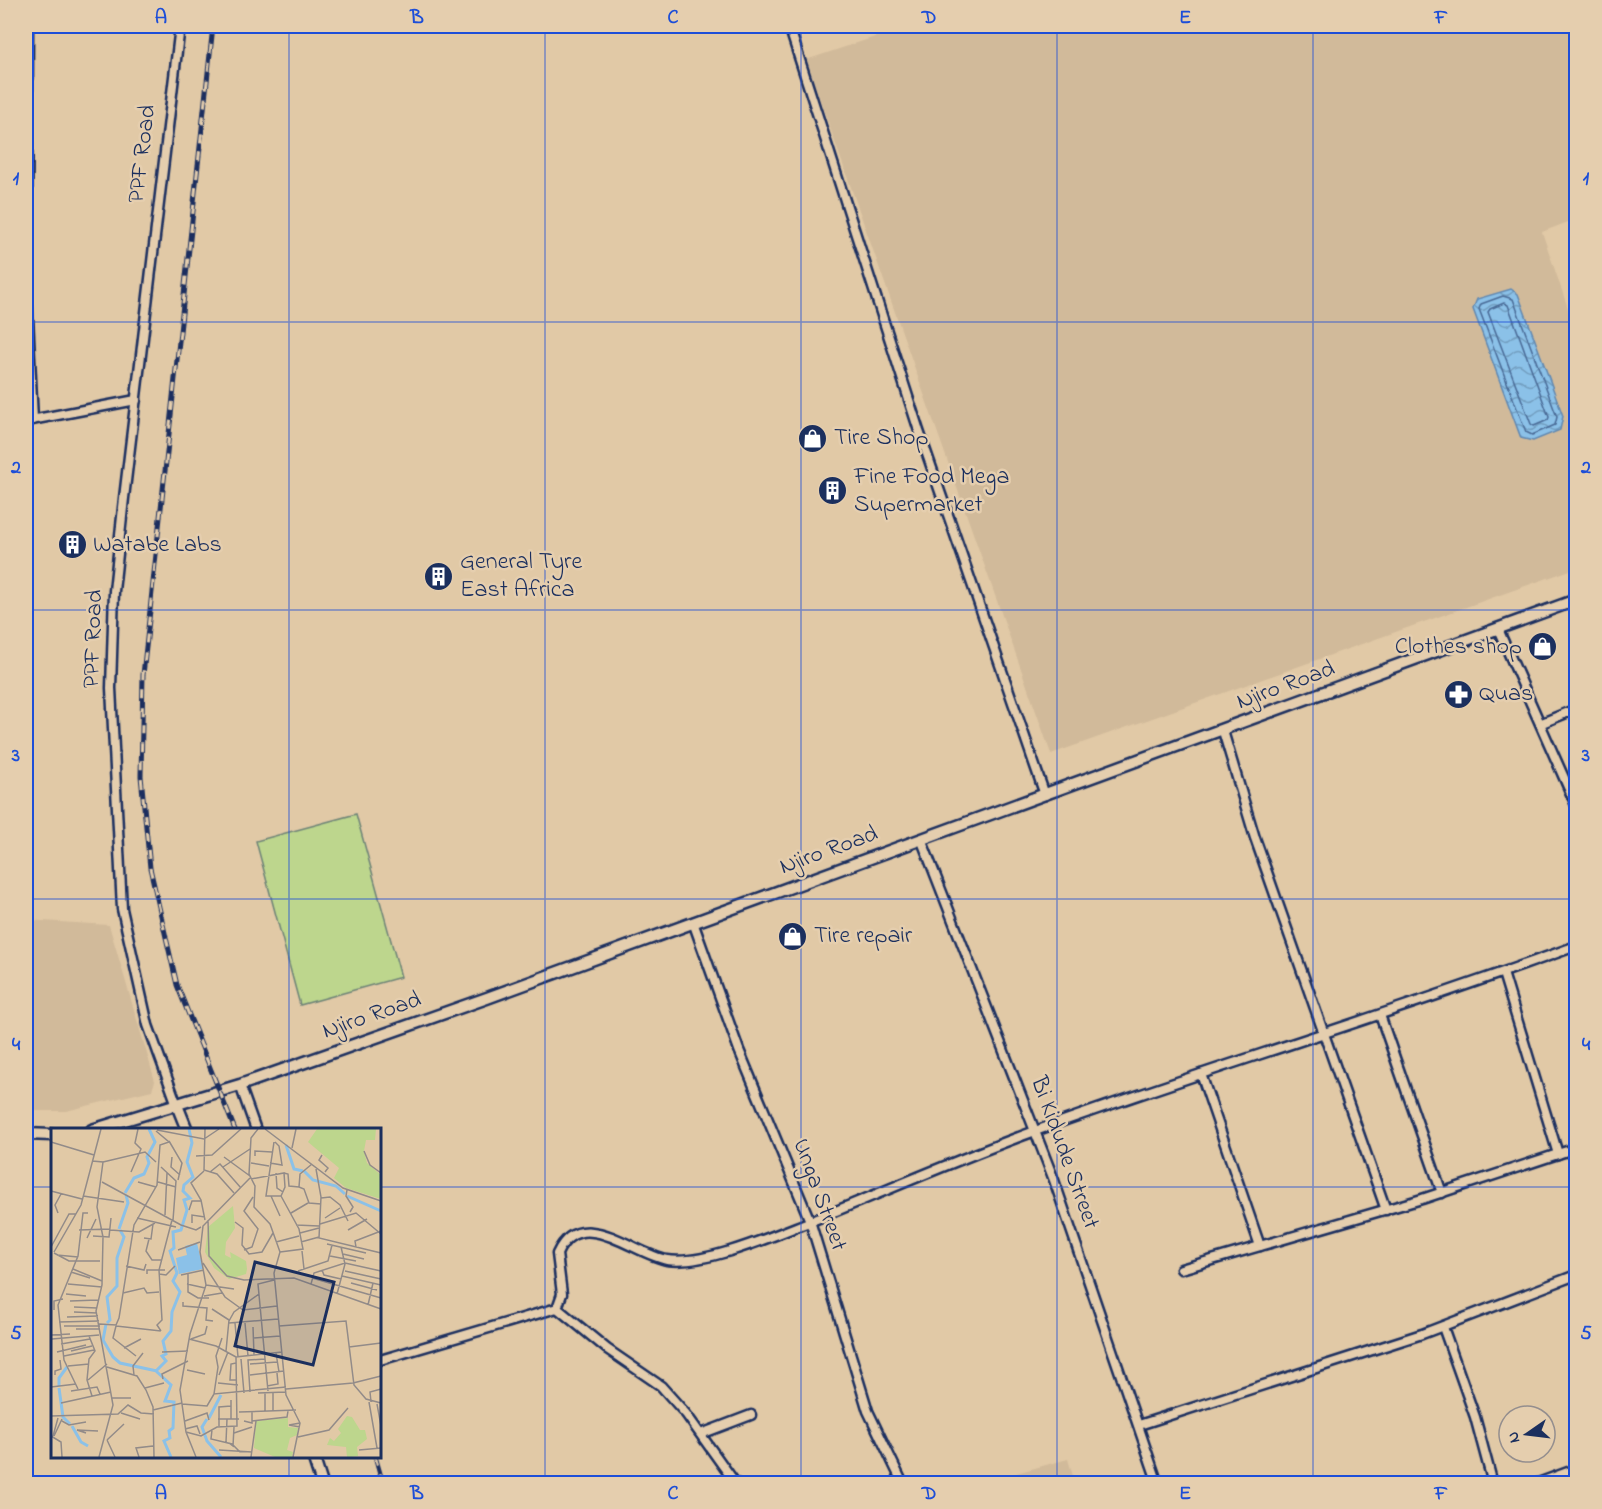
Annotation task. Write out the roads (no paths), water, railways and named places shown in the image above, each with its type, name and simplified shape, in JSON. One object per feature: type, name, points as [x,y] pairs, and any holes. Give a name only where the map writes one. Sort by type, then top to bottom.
[{"type":"street","points":[[27,26],[29,421],[136,400]]},
{"type":"street","name":"PPF Road","points":[[177,1105],[139,991],[124,920],[112,740],[112,649],[124,498],[155,215],[180,26]]},
{"type":"street","points":[[789,26],[919,431],[1045,795]]},
{"type":"street","name":"Njiro Road","points":[[99,1128],[240,1085],[922,841],[1576,600]]},
{"type":"street","points":[[1498,629],[1542,723],[1576,805]]},
{"type":"street","points":[[1542,723],[1576,710]]},
{"type":"street","points":[[1223,731],[1255,838],[1386,1210]]},
{"type":"street","name":"Bi Kidude Street","points":[[922,841],[1035,1131],[1158,1484]]},
{"type":"street","name":"Unga Street","points":[[693,922],[739,1050],[810,1221],[868,1411],[903,1484]]},
{"type":"street","points":[[557,1308],[562,1294],[557,1254],[570,1236],[579,1232],[597,1231],[657,1258],[687,1261],[748,1244],[1035,1131],[1503,973],[1576,946]]},
{"type":"street","points":[[1503,973],[1558,1154]]},
{"type":"street","points":[[1380,1015],[1442,1193]]},
{"type":"street","points":[[1201,1074],[1260,1246]]},
{"type":"street","points":[[240,1085],[255,1128]]},
{"type":"street","points":[[177,1105],[186,1128]]},
{"type":"street","points":[[26,1134],[51,1134]]},
{"type":"street","points":[[1181,1269],[1442,1193],[1576,1148]]},
{"type":"street","points":[[1139,1425],[1443,1327],[1576,1275]]},
{"type":"street","points":[[381,1360],[557,1308]]},
{"type":"street","points":[[557,1308],[607,1349],[661,1386],[701,1434],[736,1484]]},
{"type":"street","points":[[1443,1327],[1474,1417],[1493,1484]]},
{"type":"street","points":[[701,1434],[751,1415]]},
{"type":"street","points":[[314,1458],[322,1484]]},
{"type":"street","points":[[1534,1484],[1576,1469]]},
{"type":"water","points":[[1511,289],[1518,294],[1563,416],[1560,430],[1533,441],[1521,438],[1473,309],[1477,299]]},
{"type":"railway","points":[[213,26],[143,675],[141,776],[150,868],[177,985],[234,1128]]},
{"type":"railway","points":[[376,1458],[383,1484]]},
{"type":"place","name":"Tire Shop","points":[[813,438]]},
{"type":"place","name":"Fine Food Mega Supermarket","points":[[833,491]]},
{"type":"place","name":"Watabe Labs","points":[[72,545]]},
{"type":"place","name":"General Tyre East Africa","points":[[439,576]]},
{"type":"place","name":"Clothes shop","points":[[1543,647]]},
{"type":"place","name":"Quas","points":[[1458,694]]},
{"type":"place","name":"Tire repair","points":[[793,936]]}]
